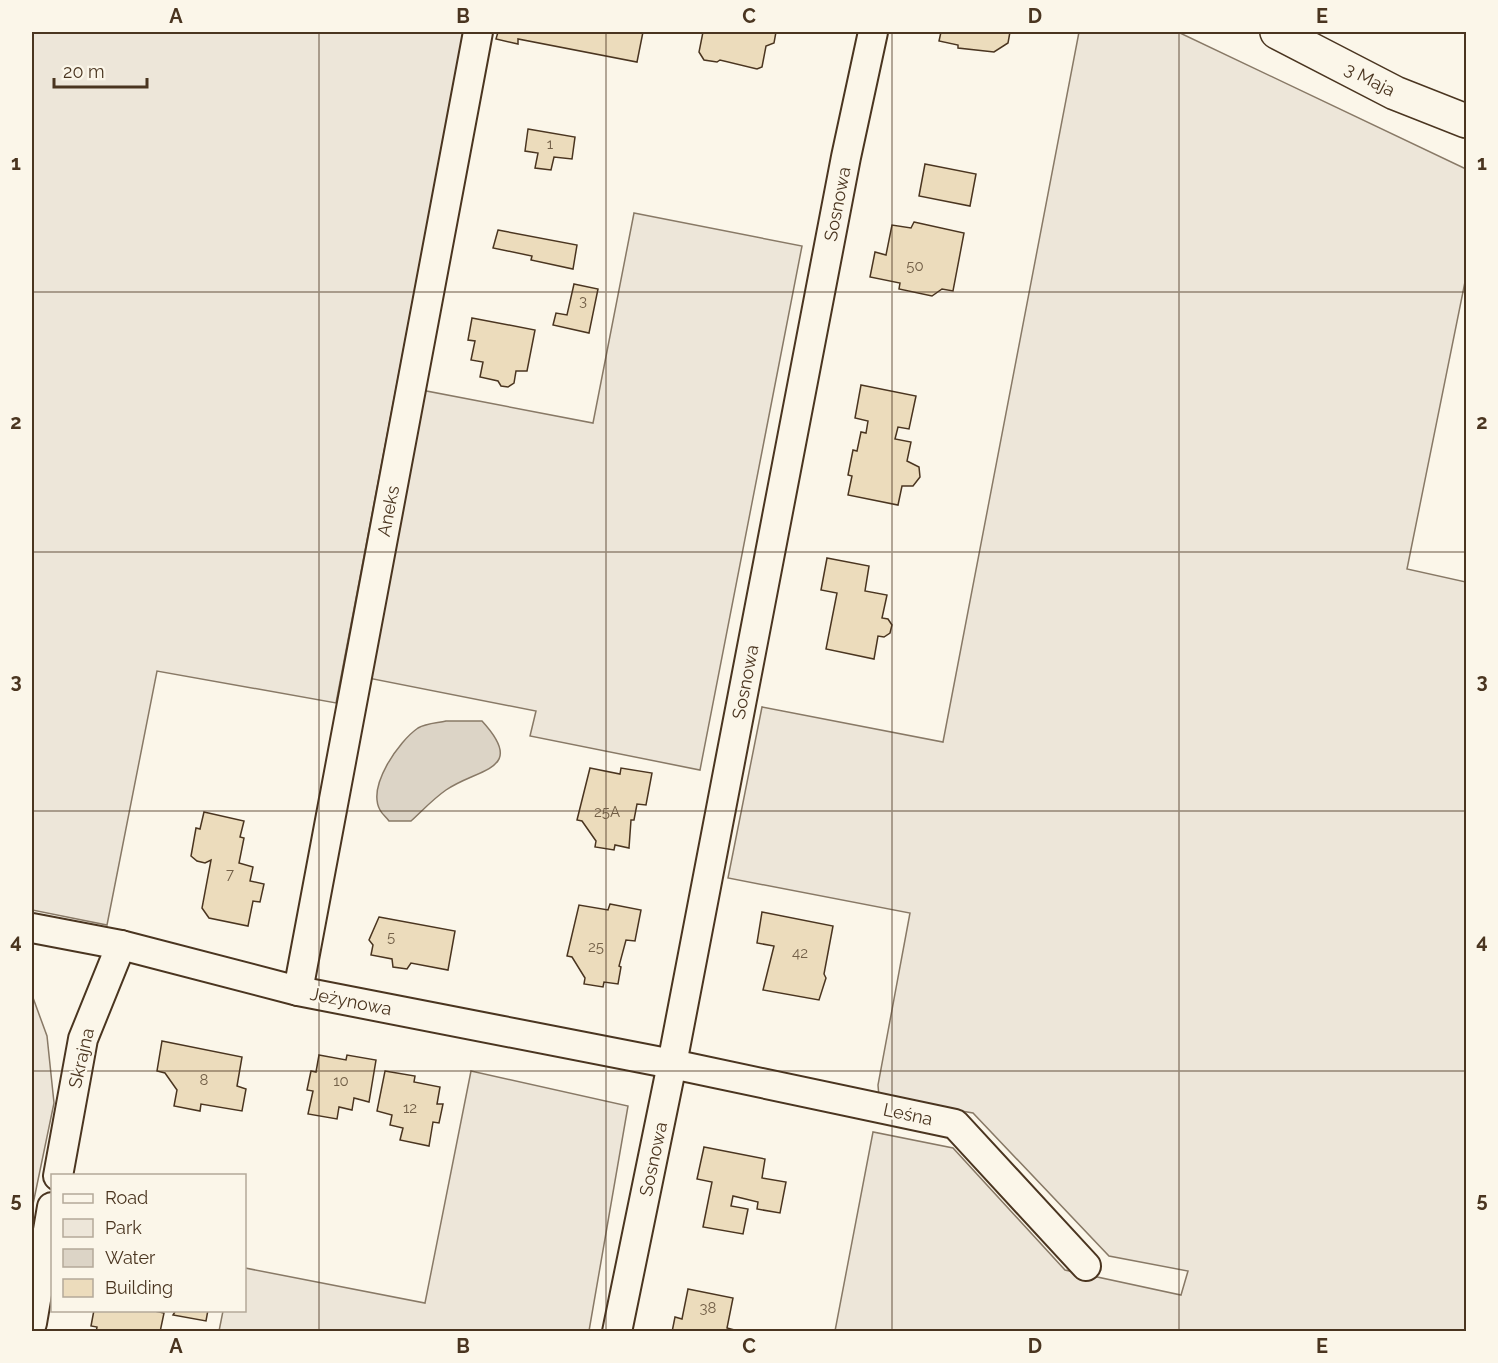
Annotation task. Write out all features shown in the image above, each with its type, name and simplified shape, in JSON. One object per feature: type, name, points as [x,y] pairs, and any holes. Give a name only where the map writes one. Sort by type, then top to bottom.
[{"type":"street","name":"Aneks","points":[[298,991],[478,32]]},
{"type":"street","name":"Sosnowa","points":[[618,1332],[672,1064],[846,157],[873,32]]},
{"type":"street","name":"3 Maja","points":[[1277,32],[1395,93],[1467,121]]},
{"type":"street","name":"Jeżynowa","points":[[32,928],[121,945],[298,991],[672,1064]]},
{"type":"street","name":"Skrajna","points":[[58,1174],[83,1039],[121,945]]},
{"type":"street","name":"Leśna","points":[[672,1064],[955,1124],[1086,1266]]},
{"type":"street","points":[[32,1323],[51,1212]]},
{"type":"green space","points":[[32,32],[464,32],[336,703],[157,671],[107,925],[32,910]]},
{"type":"green space","points":[[1079,32],[1178,32],[1466,169],[1466,277],[1407,569],[1466,582],[1466,1331],[835,1331],[873,1132],[953,1148],[1065,1270],[1181,1295],[1188,1271],[1109,1256],[973,1113],[879,1097],[878,1085],[910,913],[728,878],[762,707],[943,742]]},
{"type":"green space","points":[[634,213],[802,246],[700,770],[530,736],[536,711],[368,678],[421,390],[593,423]]},
{"type":"green space","points":[[32,995],[47,1036],[54,1103],[32,1209]]},
{"type":"green space","points":[[471,1071],[628,1106],[589,1331],[219,1331],[223,1312],[246,1312],[246,1268],[425,1303]]},
{"type":"water","points":[[446,721],[482,721],[495,737],[500,750],[499,759],[483,772],[446,790],[411,821],[389,821],[380,810],[377,800],[381,777],[387,765],[402,743],[418,728]]},
{"type":"building","points":[[498,32],[643,32],[637,62],[518,39],[518,44],[496,39]]},
{"type":"building","points":[[703,32],[776,32],[774,43],[766,46],[762,67],[757,69],[720,60],[717,62],[704,60],[699,52]]},
{"type":"building","points":[[941,32],[1010,32],[1008,43],[994,52],[958,48],[958,45],[939,41]]},
{"type":"building","points":[[528,129],[575,137],[572,159],[554,157],[551,170],[535,168],[538,153],[525,151]]},
{"type":"building","points":[[925,164],[976,174],[970,206],[919,196]]},
{"type":"building","points":[[914,222],[964,233],[953,291],[942,289],[932,296],[899,289],[900,283],[870,277],[875,252],[886,255],[892,225],[911,228]]},
{"type":"building","points":[[498,230],[577,245],[573,269],[531,260],[532,256],[493,248]]},
{"type":"building","points":[[574,284],[598,289],[589,333],[553,325],[556,313],[567,315]]},
{"type":"building","points":[[472,318],[535,330],[527,371],[516,371],[514,383],[508,387],[501,386],[498,381],[480,377],[483,362],[471,360],[475,341],[468,340]]},
{"type":"building","points":[[861,385],[916,396],[909,429],[898,427],[895,439],[911,442],[907,461],[919,467],[920,477],[913,486],[902,486],[898,505],[848,495],[852,476],[848,475],[853,450],[857,451],[861,432],[866,433],[868,421],[855,418]]},
{"type":"building","points":[[827,558],[869,566],[865,591],[887,595],[882,618],[888,619],[892,625],[890,633],[884,637],[878,636],[874,659],[826,649],[837,593],[821,590]]},
{"type":"building","points":[[590,768],[620,774],[621,768],[652,773],[646,805],[637,804],[634,820],[631,820],[629,848],[615,845],[614,850],[595,847],[596,841],[582,821],[577,820]]},
{"type":"building","points":[[204,812],[244,821],[240,837],[244,838],[239,863],[253,867],[250,881],[264,884],[260,902],[253,901],[248,926],[209,918],[202,908],[211,860],[205,863],[191,856],[196,828],[200,829]]},
{"type":"building","points":[[610,904],[641,910],[635,941],[626,940],[619,966],[621,967],[618,984],[604,982],[603,987],[584,984],[585,978],[572,957],[567,956],[579,905],[608,910]]},
{"type":"building","points":[[762,912],[833,926],[824,974],[826,978],[819,1000],[763,990],[774,946],[757,943]]},
{"type":"building","points":[[379,917],[455,931],[448,970],[411,963],[407,969],[393,967],[392,959],[371,955],[373,945],[369,940]]},
{"type":"building","points":[[162,1041],[242,1057],[237,1086],[246,1089],[242,1111],[201,1104],[200,1111],[174,1106],[177,1090],[165,1073],[157,1071]]},
{"type":"building","points":[[319,1055],[346,1060],[347,1055],[376,1060],[369,1102],[354,1098],[352,1110],[339,1107],[337,1119],[308,1114],[313,1091],[307,1090],[311,1071],[316,1072]]},
{"type":"building","points":[[385,1071],[415,1076],[414,1082],[440,1087],[437,1104],[443,1104],[439,1123],[433,1122],[429,1146],[400,1140],[403,1128],[390,1125],[392,1115],[377,1111]]},
{"type":"building","points":[[704,1147],[765,1159],[762,1178],[786,1182],[780,1213],[757,1209],[758,1202],[733,1196],[731,1206],[748,1209],[743,1234],[703,1227],[712,1182],[697,1179]]},
{"type":"building","points":[[688,1289],[733,1298],[727,1328],[742,1332],[672,1332],[675,1317],[682,1319]]},
{"type":"building","points":[[94,1312],[164,1313],[160,1332],[96,1332],[97,1327],[91,1326]]},
{"type":"building","points":[[175,1312],[208,1312],[206,1321],[173,1315]]}]
